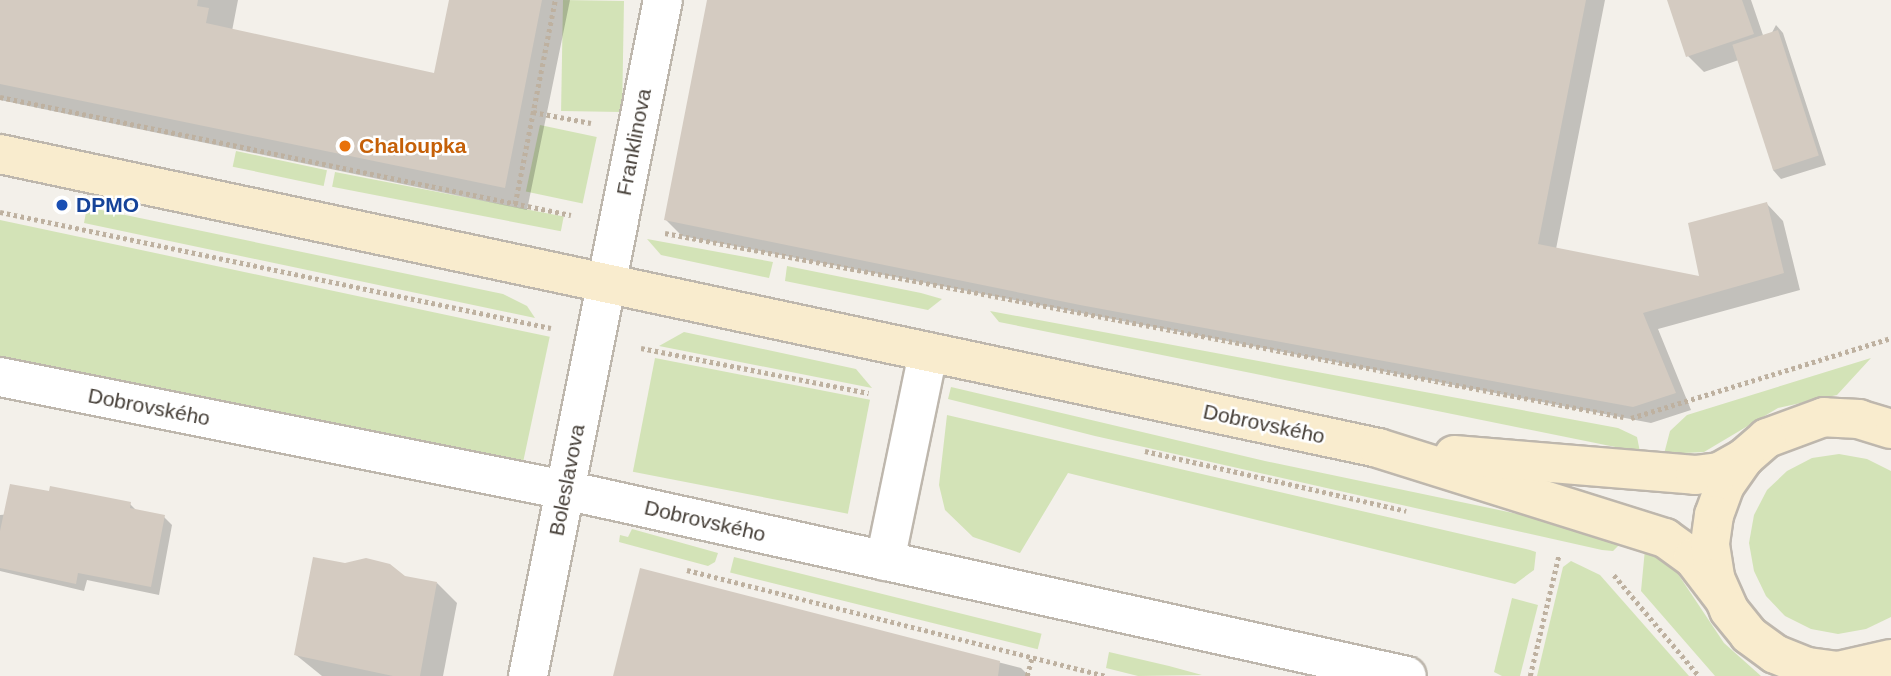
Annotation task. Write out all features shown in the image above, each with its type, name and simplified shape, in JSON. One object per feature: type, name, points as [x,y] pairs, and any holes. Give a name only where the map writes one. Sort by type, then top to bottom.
[{"type":"main road","name":"Dobrovského","points":[[0,154],[1378,448],[1665,538],[1693,558],[1722,596]]},
{"type":"main road","points":[[1791,676],[1738,623],[1722,596],[1712,560],[1711,530],[1725,485],[1744,458],[1782,429],[1812,419],[1841,417],[1891,429]]},
{"type":"main road","name":"Dobrovského","points":[[1378,448],[1673,475],[1709,475],[1744,458]]},
{"type":"main road","points":[[1758,643],[1790,662],[1827,670],[1855,669],[1891,659]]},
{"type":"street","name":"Franklinova","points":[[606,283],[663,0]]},
{"type":"street","name":"Boleslavova","points":[[528,676],[606,283]]},
{"type":"street","points":[[885,561],[928,353]]},
{"type":"street","name":"Dobrovského","points":[[0,377],[565,490],[1407,676]]},
{"type":"street","points":[[1841,417],[1866,415],[1891,404]]},
{"type":"path","points":[[516,204],[555,0]]},
{"type":"path","points":[[0,97],[582,218]]},
{"type":"path","points":[[533,112],[636,132]]},
{"type":"path","points":[[0,212],[545,327]]},
{"type":"path","points":[[656,231],[1630,419],[1659,413],[1891,338]]},
{"type":"path","points":[[656,351],[918,400]]},
{"type":"path","points":[[1136,449],[1409,512]]},
{"type":"path","points":[[1530,676],[1559,546]]},
{"type":"path","points":[[1606,565],[1699,676]]},
{"type":"path","points":[[675,567],[1107,676]]},
{"type":"path","points":[[1027,676],[1032,657]]},
{"type":"green space","points":[[563,0],[624,1],[622,112],[561,111]]},
{"type":"green space","points":[[540,125],[597,137],[583,204],[526,192]]},
{"type":"green space","points":[[236,151],[327,170],[324,186],[233,167]]},
{"type":"green space","points":[[335,172],[564,216],[561,231],[332,187]]},
{"type":"green space","points":[[87,207],[503,294],[527,306],[535,318],[84,223]]},
{"type":"green space","points":[[0,220],[550,337],[521,470],[0,359]]},
{"type":"green space","points":[[647,239],[773,262],[769,278],[661,255]]},
{"type":"green space","points":[[787,266],[942,299],[928,310],[785,281]]},
{"type":"green space","points":[[990,311],[1618,428],[1637,437],[1640,452],[999,322]]},
{"type":"green space","points":[[684,332],[856,369],[872,388],[659,346]]},
{"type":"green space","points":[[655,358],[870,400],[848,514],[633,472]]},
{"type":"green space","points":[[1871,358],[1837,395],[1778,408],[1704,452],[1664,454],[1670,431],[1687,415]]},
{"type":"green space","points":[[951,387],[1265,461],[1566,524],[1620,544],[1613,551],[1602,550],[1095,436],[948,399]]},
{"type":"green space","points":[[947,415],[1530,550],[1536,552],[1534,570],[1515,584],[1068,473],[1020,553],[973,537],[945,510],[939,485]]},
{"type":"green space","points":[[1839,454],[1867,459],[1891,471],[1891,617],[1866,629],[1838,634],[1811,629],[1785,616],[1766,596],[1754,571],[1749,543],[1754,515],[1767,490],[1787,471],[1812,458]]},
{"type":"green space","points":[[632,529],[718,553],[715,562],[708,566],[619,542],[620,535],[628,537]]},
{"type":"green space","points":[[1645,549],[1676,571],[1724,643],[1761,676],[1715,676],[1641,591]]},
{"type":"green space","points":[[734,557],[1042,634],[1038,649],[730,573]]},
{"type":"green space","points":[[1571,561],[1600,575],[1689,676],[1537,676],[1563,567]]},
{"type":"green space","points":[[1512,598],[1538,605],[1520,676],[1502,676],[1494,672]]},
{"type":"green space","points":[[1109,652],[1202,675],[1138,676],[1106,668]]},
{"type":"building","points":[[0,0],[198,0],[197,6],[209,8],[206,23],[434,73],[449,0],[542,0],[505,188],[0,84]]},
{"type":"building","points":[[707,0],[1586,0],[1538,244],[1699,276],[1688,223],[1767,202],[1784,273],[1643,313],[1676,393],[1633,407],[1080,305],[664,220]]},
{"type":"building","points":[[1667,0],[1742,0],[1754,34],[1686,57]]},
{"type":"building","points":[[1778,30],[1819,156],[1773,170],[1732,45]]},
{"type":"building","points":[[10,484],[49,491],[50,486],[131,502],[130,508],[165,515],[151,587],[78,573],[76,584],[0,568],[0,531]]},
{"type":"building","points":[[313,557],[345,563],[366,558],[390,564],[405,576],[437,582],[420,676],[393,676],[294,655]]},
{"type":"building","points":[[640,568],[1000,661],[998,676],[613,676]]},
{"type":"place","name":"Chaloupka","points":[[345,146]]},
{"type":"place","name":"DPMO","points":[[62,205]]}]
